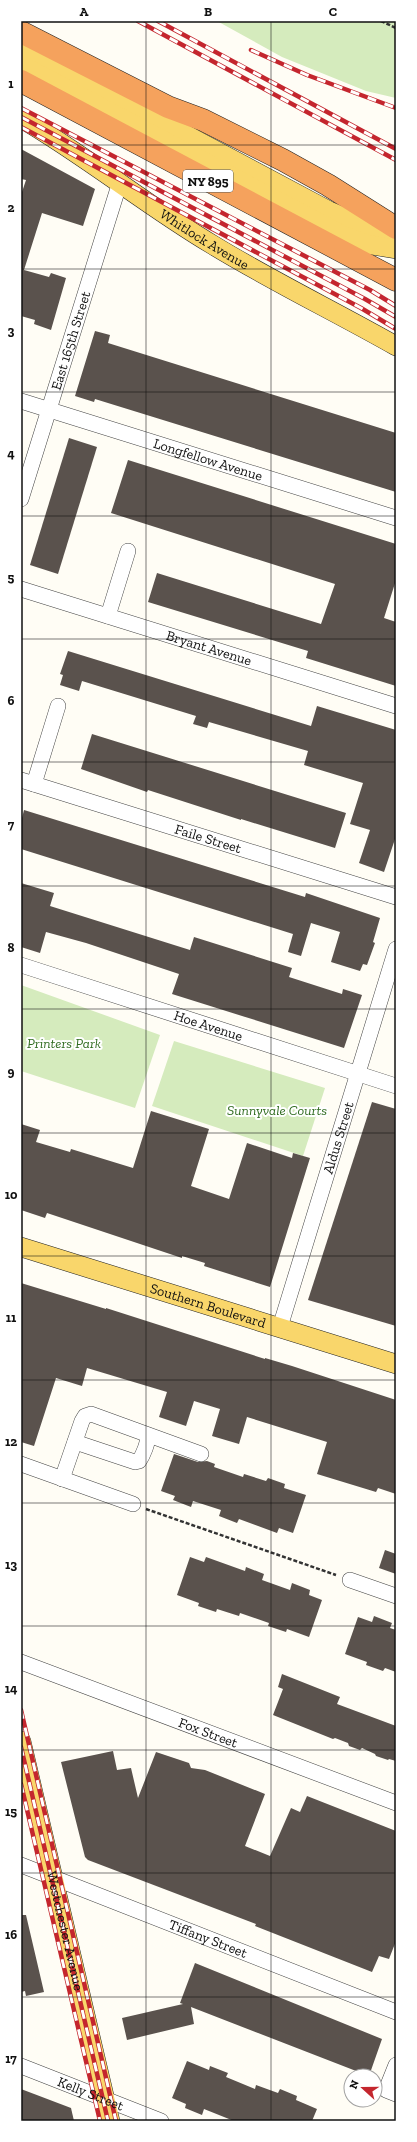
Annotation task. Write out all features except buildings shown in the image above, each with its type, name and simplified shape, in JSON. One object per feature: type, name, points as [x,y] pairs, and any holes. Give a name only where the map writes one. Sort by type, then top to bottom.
[{"type":"highway","points":[[32,21],[99,61],[172,99],[203,120]]},
{"type":"highway","points":[[21,32],[168,107],[203,120],[312,176],[396,228]]},
{"type":"highway","name":"NY 895","points":[[21,81],[396,280]]},
{"type":"main road","points":[[21,47],[325,218],[342,235],[366,244],[396,249]]},
{"type":"main road","points":[[21,64],[325,218],[396,233]]},
{"type":"main road","name":"Whitlock Avenue","points":[[21,118],[120,182],[160,211],[214,246],[396,346]]},
{"type":"main road","name":"Southern Boulevard","points":[[21,1247],[396,1364]]},
{"type":"main road","name":"Westchester Avenue","points":[[21,1741],[110,2121]]},
{"type":"street","name":"East 165th Street","points":[[21,498],[120,182]]},
{"type":"street","name":"Longfellow Avenue","points":[[21,401],[396,518]]},
{"type":"street","points":[[108,616],[128,551]]},
{"type":"street","name":"Bryant Avenue","points":[[21,590],[396,706]]},
{"type":"street","points":[[27,782],[58,706]]},
{"type":"street","name":"Faile Street","points":[[27,782],[396,897]]},
{"type":"street","name":"Aldus Street","points":[[280,1327],[396,949]]},
{"type":"street","name":"Hoe Avenue","points":[[21,964],[396,1086]]},
{"type":"street","points":[[62,1479],[82,1421],[85,1416],[91,1414],[142,1431],[201,1454]]},
{"type":"street","points":[[75,1442],[136,1462],[142,1458],[148,1438],[147,1434]]},
{"type":"street","points":[[21,1464],[133,1504]]},
{"type":"street","points":[[350,1580],[396,1596]]},
{"type":"street","name":"Fox Street","points":[[21,1662],[396,1803]]},
{"type":"street","name":"Tiffany Street","points":[[21,1865],[396,2012]]},
{"type":"street","points":[[396,2065],[386,2090],[396,2094]]},
{"type":"street","name":"Kelly Street","points":[[21,2066],[161,2121]]},
{"type":"path","points":[[381,21],[396,27]]},
{"type":"path","points":[[133,1504],[350,1580]]},
{"type":"green space","points":[[217,21],[396,21],[396,98],[366,91],[282,57]]},
{"type":"green space","name":"Printers Park","points":[[21,985],[160,1035],[135,1108],[21,1071]]},
{"type":"green space","name":"Sunnyvale Courts","points":[[174,1041],[325,1088],[303,1156],[152,1106]]},
{"type":"railway","points":[[138,21],[396,160]]},
{"type":"railway","points":[[158,21],[396,149]]},
{"type":"railway","points":[[251,50],[307,75],[396,108]]},
{"type":"railway","points":[[21,108],[370,290],[396,306]]},
{"type":"railway","points":[[21,117],[365,299],[396,317]]},
{"type":"railway","points":[[21,127],[361,308],[396,329]]},
{"type":"railway","points":[[21,1710],[116,2121]]},
{"type":"railway","points":[[21,1747],[108,2121]]},
{"type":"railway","points":[[21,1784],[100,2121]]}]
